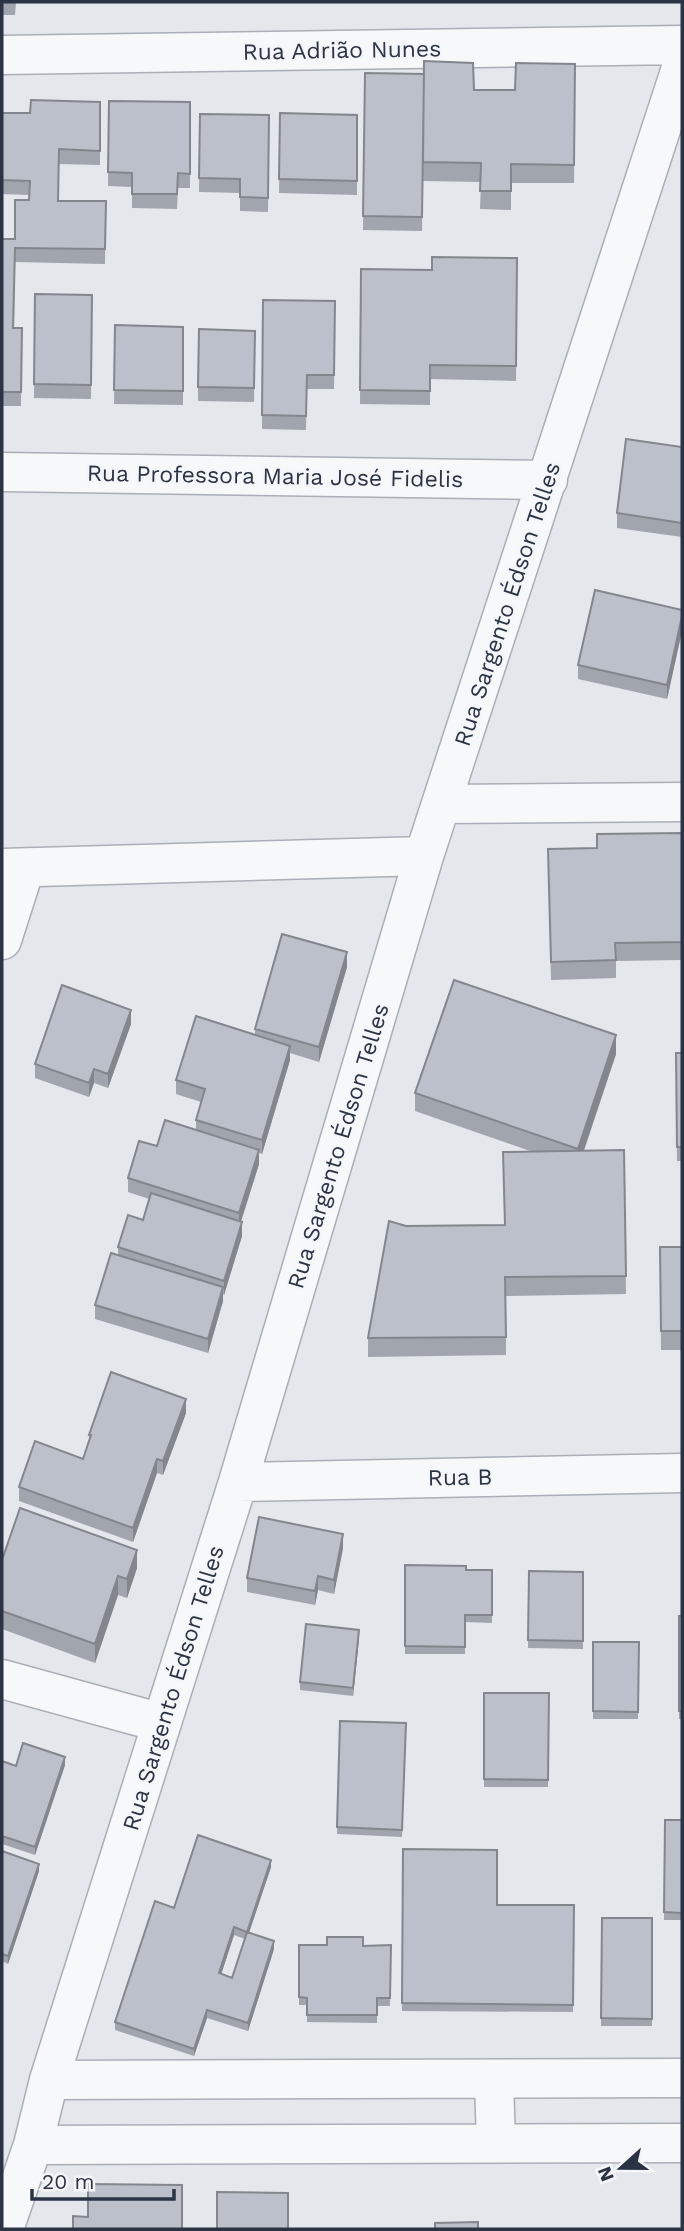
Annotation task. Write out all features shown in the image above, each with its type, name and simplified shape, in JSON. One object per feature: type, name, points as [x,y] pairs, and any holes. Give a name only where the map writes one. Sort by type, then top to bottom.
[{"type":"street","name":"Rua Adrião Nunes","points":[[2,55],[682,45]]},
{"type":"street","name":"Rua Sargento Édson Telles","points":[[4,2229],[33,2145],[49,2080],[237,1482],[424,856],[682,65]]},
{"type":"street","name":"Rua Professora Maria José Fidelis","points":[[2,472],[548,480]]},
{"type":"street","points":[[442,804],[682,802]]},
{"type":"street","points":[[2,940],[13,868],[424,856]]},
{"type":"street","name":"Rua B","points":[[237,1482],[682,1473]]},
{"type":"street","points":[[2,1679],[162,1723]]},
{"type":"street","points":[[49,2080],[682,2078]]},
{"type":"street","points":[[494,2080],[496,2144]]},
{"type":"street","points":[[33,2145],[682,2143]]},
{"type":"building","points":[[424,61],[473,63],[474,90],[515,90],[516,63],[575,64],[574,165],[511,164],[511,191],[480,191],[481,163],[423,162]]},
{"type":"building","points":[[365,73],[424,74],[422,217],[363,216]]},
{"type":"building","points":[[31,100],[100,102],[100,151],[59,149],[58,201],[106,201],[105,249],[15,248],[13,328],[22,328],[21,392],[2,392],[2,239],[15,239],[15,200],[29,200],[30,181],[2,180],[2,113],[30,113]]},
{"type":"building","points":[[109,101],[190,102],[190,174],[178,173],[177,194],[132,194],[132,173],[108,172]]},
{"type":"building","points":[[280,113],[357,115],[357,181],[279,179]]},
{"type":"building","points":[[200,114],[269,115],[268,198],[240,197],[240,179],[199,178]]},
{"type":"building","points":[[432,257],[517,258],[516,366],[430,365],[430,391],[360,390],[361,269],[432,270]]},
{"type":"building","points":[[35,294],[92,295],[91,385],[34,384]]},
{"type":"building","points":[[263,300],[335,301],[334,375],[307,375],[306,416],[262,415]]},
{"type":"building","points":[[115,325],[183,327],[183,391],[114,390]]},
{"type":"building","points":[[199,329],[255,331],[254,388],[198,387]]},
{"type":"building","points":[[626,439],[682,447],[682,523],[617,513]]},
{"type":"building","points":[[595,590],[682,610],[667,685],[578,665]]},
{"type":"building","points":[[682,833],[682,942],[615,943],[616,960],[551,962],[548,849],[597,848],[597,834]]},
{"type":"building","points":[[282,934],[347,952],[319,1047],[255,1029]]},
{"type":"building","points":[[454,980],[616,1035],[578,1149],[415,1093]]},
{"type":"building","points":[[62,985],[131,1010],[108,1074],[94,1069],[89,1083],[35,1064]]},
{"type":"building","points":[[196,1016],[290,1046],[262,1140],[196,1120],[205,1089],[176,1080]]},
{"type":"building","points":[[676,1053],[682,1053],[682,1147],[677,1147]]},
{"type":"building","points":[[165,1120],[259,1150],[239,1213],[128,1178],[139,1141],[157,1146]]},
{"type":"building","points":[[624,1150],[626,1276],[505,1277],[506,1337],[368,1338],[389,1221],[406,1226],[505,1225],[503,1152]]},
{"type":"building","points":[[151,1193],[242,1222],[224,1281],[118,1247],[128,1215],[143,1220]]},
{"type":"building","points":[[660,1247],[682,1247],[682,1331],[661,1331]]},
{"type":"building","points":[[111,1253],[223,1287],[208,1339],[95,1305]]},
{"type":"building","points":[[111,1372],[186,1399],[163,1461],[157,1459],[133,1528],[19,1487],[35,1441],[83,1459]]},
{"type":"building","points":[[20,1508],[137,1550],[127,1579],[118,1576],[95,1644],[2,1611],[2,1560]]},
{"type":"building","points":[[259,1517],[343,1534],[334,1580],[318,1576],[315,1591],[247,1578]]},
{"type":"building","points":[[405,1565],[466,1566],[466,1570],[492,1570],[492,1615],[465,1615],[465,1647],[405,1646]]},
{"type":"building","points":[[529,1571],[583,1572],[583,1641],[528,1640]]},
{"type":"building","points":[[679,1616],[682,1616],[682,1711],[679,1711]]},
{"type":"building","points":[[306,1624],[359,1630],[353,1688],[300,1682]]},
{"type":"building","points":[[593,1642],[639,1642],[638,1712],[593,1711]]},
{"type":"building","points":[[484,1693],[549,1693],[548,1780],[484,1779]]},
{"type":"building","points":[[340,1721],[406,1723],[402,1830],[337,1827]]},
{"type":"building","points":[[23,1743],[65,1757],[35,1847],[2,1836],[2,1761],[16,1766]]},
{"type":"building","points":[[665,1820],[682,1820],[682,1913],[664,1912]]},
{"type":"building","points":[[198,1835],[271,1860],[247,1932],[274,1941],[248,2023],[207,2010],[194,2049],[115,2022],[155,1901],[174,1908]],"holes":[[[234,1927],[247,1932],[232,1978],[219,1973]]]},
{"type":"building","points":[[403,1849],[497,1850],[497,1905],[574,1905],[573,2005],[402,2003]]},
{"type":"building","points":[[2,1851],[39,1864],[8,1956],[2,1954]]},
{"type":"building","points":[[602,1918],[652,1918],[652,2019],[601,2018]]},
{"type":"building","points":[[327,1937],[363,1937],[363,1946],[391,1945],[390,1998],[377,1998],[377,2015],[307,2015],[307,1998],[299,1997],[299,1945],[327,1945]]},
{"type":"building","points":[[88,2184],[182,2185],[182,2229],[73,2229],[73,2216],[88,2217]]},
{"type":"building","points":[[217,2192],[288,2193],[288,2229],[217,2229]]},
{"type":"building","points":[[478,2222],[478,2229],[435,2229],[435,2223]]}]
